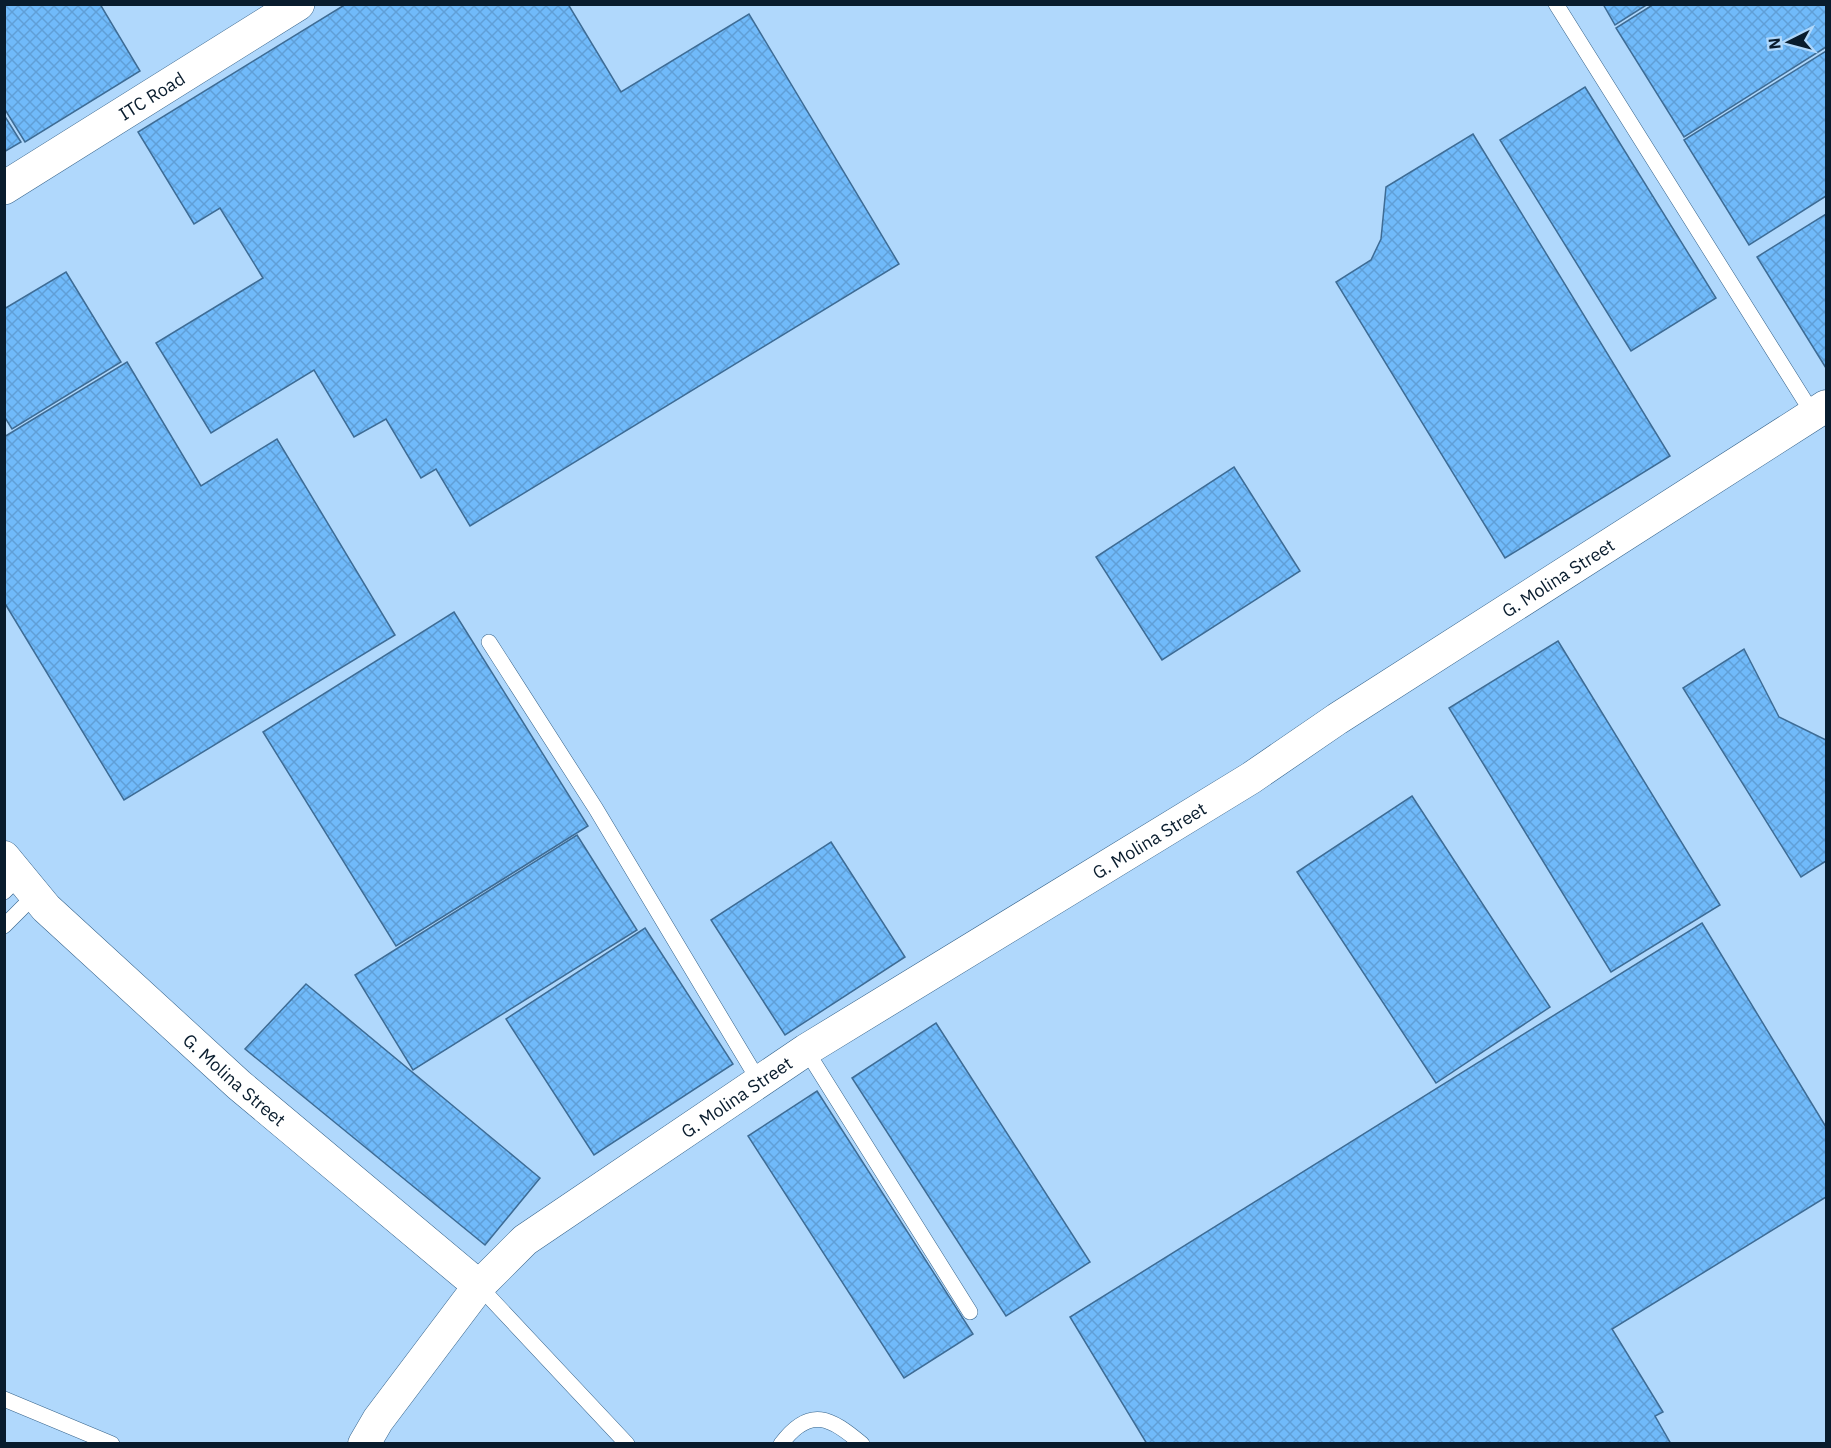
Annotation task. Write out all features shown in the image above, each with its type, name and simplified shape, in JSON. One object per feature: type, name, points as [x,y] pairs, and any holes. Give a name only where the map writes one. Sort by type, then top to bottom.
[{"type":"street","name":"ITC Road","points":[[4,188],[298,4]]},
{"type":"street","name":"G. Molina Street","points":[[364,1443],[378,1420],[479,1286],[525,1240],[806,1050],[1251,778],[1353,708],[1820,410]]},
{"type":"street","name":"G. Molina Street","points":[[16,880],[239,1085],[479,1286]]},
{"type":"lane","points":[[1556,4],[1820,410]]},
{"type":"lane","points":[[489,642],[596,809],[760,1083]]},
{"type":"lane","points":[[4,926],[16,880]]},
{"type":"lane","points":[[806,1050],[970,1312]]},
{"type":"lane","points":[[479,1286],[627,1443]]},
{"type":"lane","points":[[4,1399],[112,1443]]},
{"type":"lane","points":[[782,1443],[800,1424],[814,1418],[832,1421],[862,1443]]},
{"type":"building","points":[[4,4],[100,4],[140,71],[25,142],[4,108]]},
{"type":"building","points":[[346,4],[568,4],[621,92],[749,14],[899,264],[470,526],[436,469],[421,478],[386,419],[354,437],[314,370],[211,433],[156,343],[263,278],[220,208],[194,224],[138,132]]},
{"type":"building","points":[[1603,4],[1648,4],[1615,25]]},
{"type":"building","points":[[1654,4],[1826,4],[1826,47],[1684,137],[1616,28]]},
{"type":"building","points":[[1826,51],[1826,196],[1749,245],[1684,140]]},
{"type":"building","points":[[1585,87],[1716,298],[1631,351],[1500,140]]},
{"type":"building","points":[[4,115],[21,142],[4,152]]},
{"type":"building","points":[[1473,134],[1670,456],[1505,558],[1336,282],[1371,260],[1381,239],[1386,187]]},
{"type":"building","points":[[1826,214],[1826,368],[1757,257]]},
{"type":"building","points":[[66,272],[121,362],[12,429],[4,416],[4,309]]},
{"type":"building","points":[[127,362],[201,486],[277,439],[395,635],[124,800],[4,602],[4,437]]},
{"type":"building","points":[[1234,467],[1300,571],[1162,660],[1096,557]]},
{"type":"building","points":[[454,612],[588,826],[396,946],[263,732]]},
{"type":"building","points":[[1558,641],[1720,905],[1611,972],[1449,708]]},
{"type":"building","points":[[1744,649],[1779,717],[1826,740],[1826,861],[1801,877],[1683,688]]},
{"type":"building","points":[[1412,796],[1550,1007],[1436,1083],[1297,872]]},
{"type":"building","points":[[577,835],[637,930],[413,1070],[355,975]]},
{"type":"building","points":[[831,842],[905,957],[785,1035],[711,920]]},
{"type":"building","points":[[1702,923],[1826,1127],[1826,1197],[1612,1329],[1663,1412],[1655,1416],[1671,1444],[1147,1444],[1070,1317]]},
{"type":"building","points":[[645,928],[733,1064],[594,1155],[506,1019]]},
{"type":"building","points":[[306,984],[540,1178],[485,1245],[245,1049]]},
{"type":"building","points":[[936,1023],[1090,1262],[1006,1316],[852,1078]]},
{"type":"building","points":[[817,1091],[973,1334],[904,1378],[748,1136]]}]
